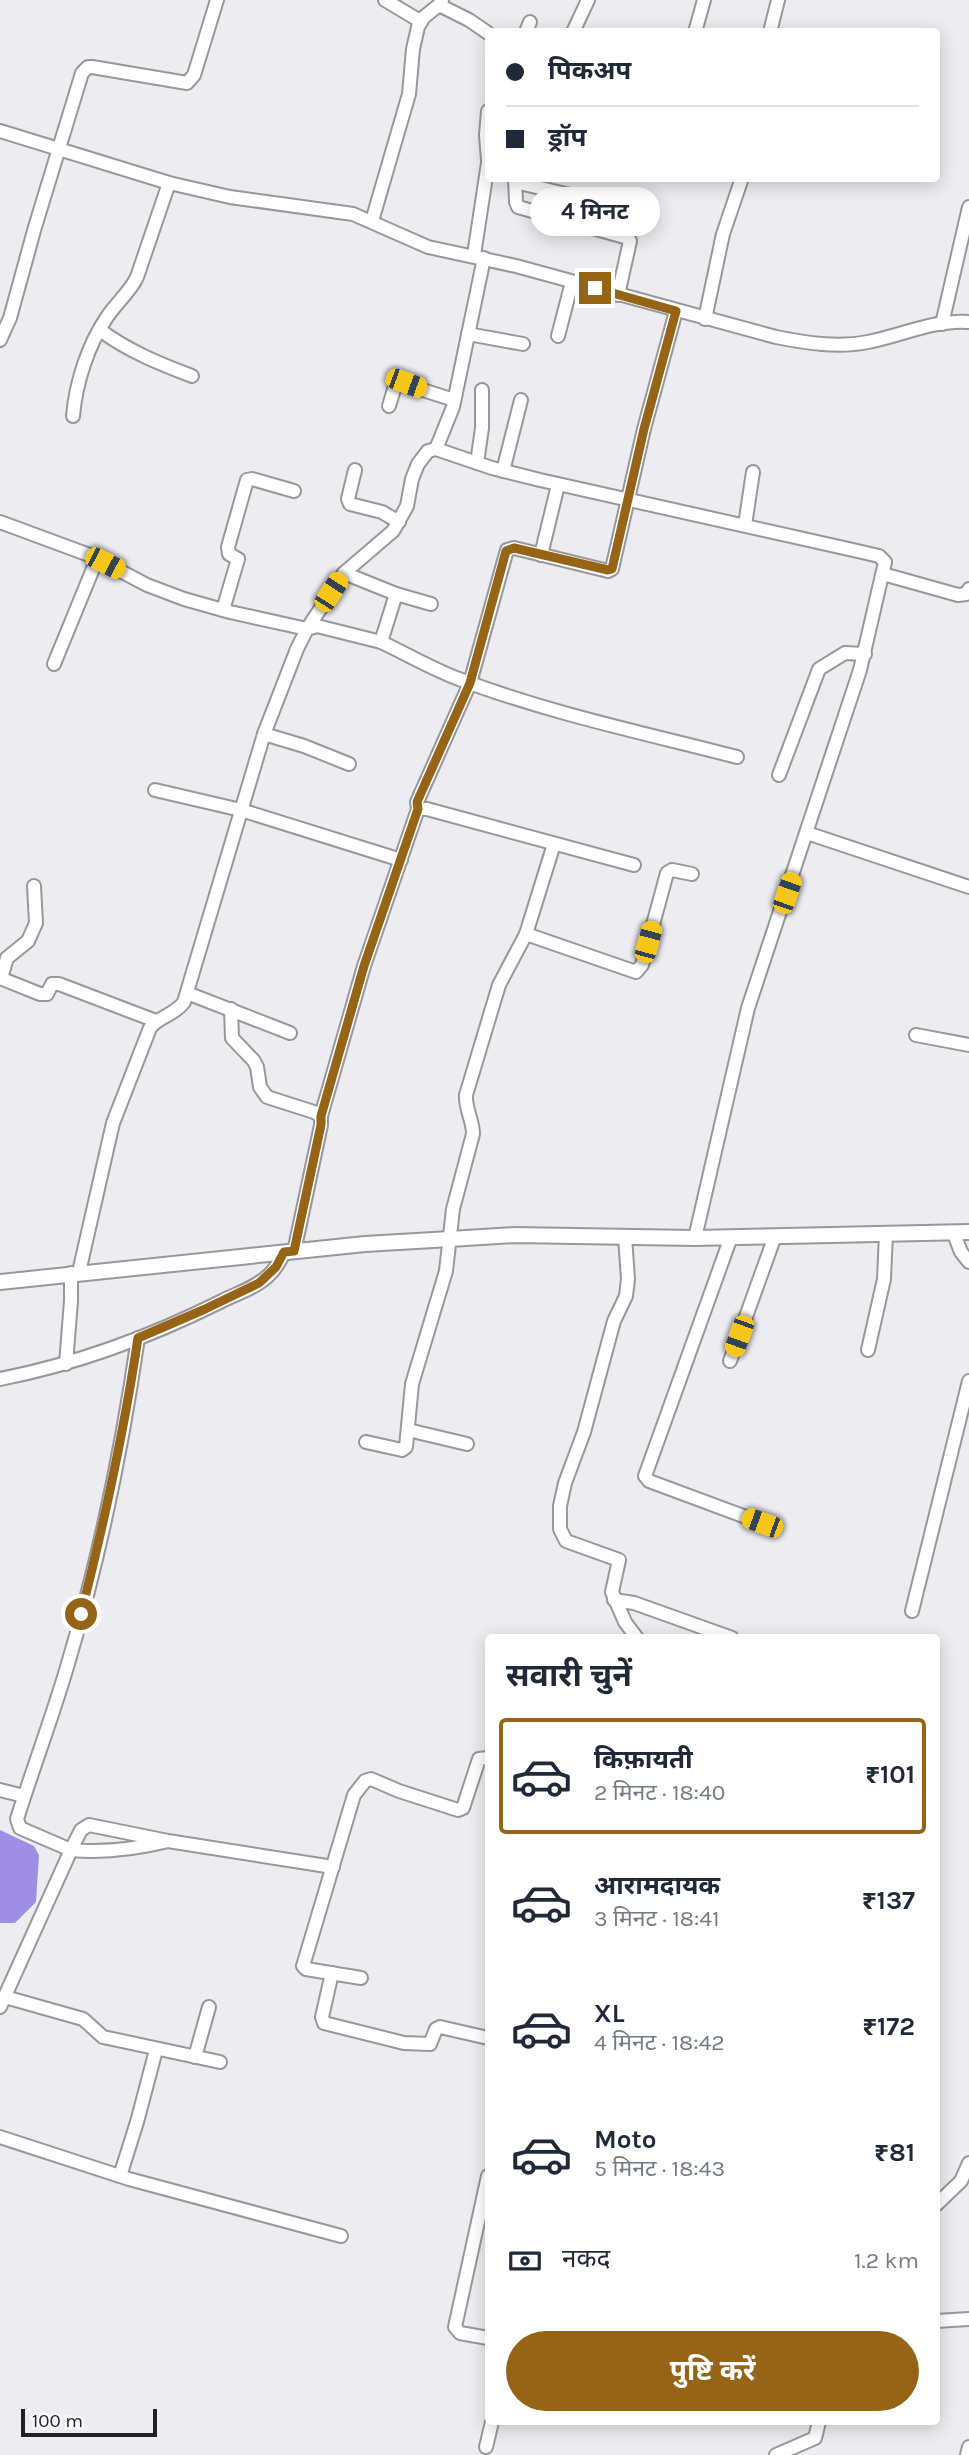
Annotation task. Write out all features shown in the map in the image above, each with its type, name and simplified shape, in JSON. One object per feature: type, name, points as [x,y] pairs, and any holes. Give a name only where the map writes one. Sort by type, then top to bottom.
[{"type":"main road","points":[[0,1282],[365,1244],[450,1238],[515,1235],[695,1238],[962,1233]]},
{"type":"street","points":[[0,340],[5,316],[85,69],[92,67],[187,83],[194,75],[217,0]]},
{"type":"street","points":[[385,0],[420,21]]},
{"type":"street","points":[[575,28],[588,0]]},
{"type":"street","points":[[696,28],[704,0]]},
{"type":"street","points":[[771,28],[778,0]]},
{"type":"street","points":[[372,221],[410,94],[413,50],[420,21],[441,3],[485,31]]},
{"type":"street","points":[[0,131],[169,183],[230,197],[354,214],[428,247],[479,257],[776,337],[826,344],[866,343],[942,324],[969,322]]},
{"type":"street","points":[[436,449],[454,400],[468,334],[486,182]]},
{"type":"street","points":[[515,182],[516,202],[523,209],[628,238],[630,241],[618,295]]},
{"type":"street","points":[[523,182],[621,207]]},
{"type":"street","points":[[705,319],[721,242],[741,182]]},
{"type":"street","points":[[73,416],[76,387],[100,330],[137,277],[169,183]]},
{"type":"street","points":[[942,324],[969,207]]},
{"type":"street","points":[[558,336],[572,282]]},
{"type":"street","points":[[0,1378],[66,1364],[138,1338],[203,1310],[259,1283],[289,1252],[321,1116],[364,966],[418,809],[417,802],[470,683],[506,551],[514,548],[610,571],[676,311]]},
{"type":"street","points":[[100,330],[157,363],[192,376]]},
{"type":"street","points":[[468,334],[523,344]]},
{"type":"street","points":[[388,406],[395,386],[401,383],[454,400]]},
{"type":"street","points":[[477,463],[482,428],[482,390]]},
{"type":"street","points":[[503,471],[521,400]]},
{"type":"street","points":[[66,1364],[75,1273],[113,1122],[150,1028],[156,1021],[177,1012],[184,1002],[275,702],[307,629],[344,573],[393,531],[407,506],[418,464],[428,451],[436,449],[503,471],[558,485],[879,556],[885,562],[864,654],[748,1008],[695,1238]]},
{"type":"street","points":[[355,470],[348,499],[350,504],[382,512],[398,522]]},
{"type":"street","points":[[745,525],[753,472]]},
{"type":"street","points":[[223,610],[237,564],[236,557],[229,554],[228,547],[247,481],[252,479],[293,491]]},
{"type":"street","points":[[541,555],[558,485]]},
{"type":"street","points":[[0,522],[97,559],[165,592],[223,610],[307,629],[317,626],[381,642],[470,683],[560,712],[737,757]]},
{"type":"street","points":[[54,664],[97,559]]},
{"type":"street","points":[[344,573],[396,594],[431,604]]},
{"type":"street","points":[[883,574],[958,595],[966,594],[969,589]]},
{"type":"street","points":[[381,642],[396,594]]},
{"type":"street","points":[[779,775],[819,669],[845,653],[864,654]]},
{"type":"street","points":[[264,734],[349,764]]},
{"type":"street","points":[[155,790],[241,810],[401,860]]},
{"type":"street","points":[[418,809],[427,809],[634,865]]},
{"type":"street","points":[[807,833],[969,887]]},
{"type":"street","points":[[366,1442],[405,1449],[412,1384],[446,1271],[453,1209],[473,1134],[465,1103],[466,1095],[499,985],[526,934],[554,844]]},
{"type":"street","points":[[526,934],[636,972],[642,965],[667,873],[671,870],[692,874]]},
{"type":"street","points":[[34,886],[36,923],[28,942],[7,958],[0,978],[40,995],[47,994],[52,984],[59,984],[156,1021]]},
{"type":"street","points":[[187,993],[290,1033]]},
{"type":"street","points":[[231,1009],[232,1038],[254,1061],[262,1092],[267,1097],[321,1116]]},
{"type":"street","points":[[916,1035],[969,1045]]},
{"type":"street","points":[[962,1233],[961,1251],[969,1262]]},
{"type":"street","points":[[868,1350],[884,1279],[887,1234]]},
{"type":"street","points":[[730,1362],[775,1236]]},
{"type":"street","points":[[625,1237],[628,1279],[625,1296],[614,1321],[584,1432],[562,1490],[560,1529],[566,1541],[619,1560],[612,1586],[614,1600],[634,1634]]},
{"type":"street","points":[[731,1237],[645,1476],[649,1481],[762,1523]]},
{"type":"street","points":[[138,1338],[128,1407],[101,1535],[67,1667],[17,1819],[20,1828],[71,1850],[115,1851],[168,1841]]},
{"type":"street","points":[[912,1611],[969,1381]]},
{"type":"street","points":[[408,1430],[467,1444]]},
{"type":"street","points":[[614,1600],[634,1603],[721,1634]]},
{"type":"street","points":[[361,1979],[306,1969],[303,1966],[354,1795],[368,1779],[458,1810],[463,1808],[479,1759],[485,1758]]},
{"type":"street","points":[[0,1790],[24,1796]]},
{"type":"street","points":[[220,2062],[103,2037],[83,2019],[4,1993],[81,1830],[89,1825],[168,1841],[333,1867]]},
{"type":"street","points":[[332,1973],[324,2023],[404,2043],[430,2044],[436,2029],[440,2027],[485,2037]]},
{"type":"street","points":[[195,2057],[209,2007]]},
{"type":"street","points":[[120,2176],[156,2050]]},
{"type":"street","points":[[0,2137],[120,2176],[341,2236]]},
{"type":"street","points":[[940,2201],[961,2181],[969,2163]]},
{"type":"street","points":[[485,2190],[455,2327],[457,2332],[485,2337]]},
{"type":"street","points":[[940,2321],[969,2319]]},
{"type":"street","points":[[486,2447],[491,2425]]},
{"type":"street","points":[[776,2455],[814,2438],[818,2425]]},
{"type":"street","points":[[967,2455],[969,2447]]},
{"type":"shaded area","points":[[0,1830],[34,1846],[39,1855],[36,1902],[15,1923],[0,1923]]},
{"type":"route","points":[[81,1614],[128,1407],[138,1338],[259,1283],[276,1267],[284,1252],[294,1251],[321,1116],[364,966],[418,809],[417,802],[470,683],[506,551],[514,548],[610,571],[612,569],[644,429],[676,311],[595,288]]}]
